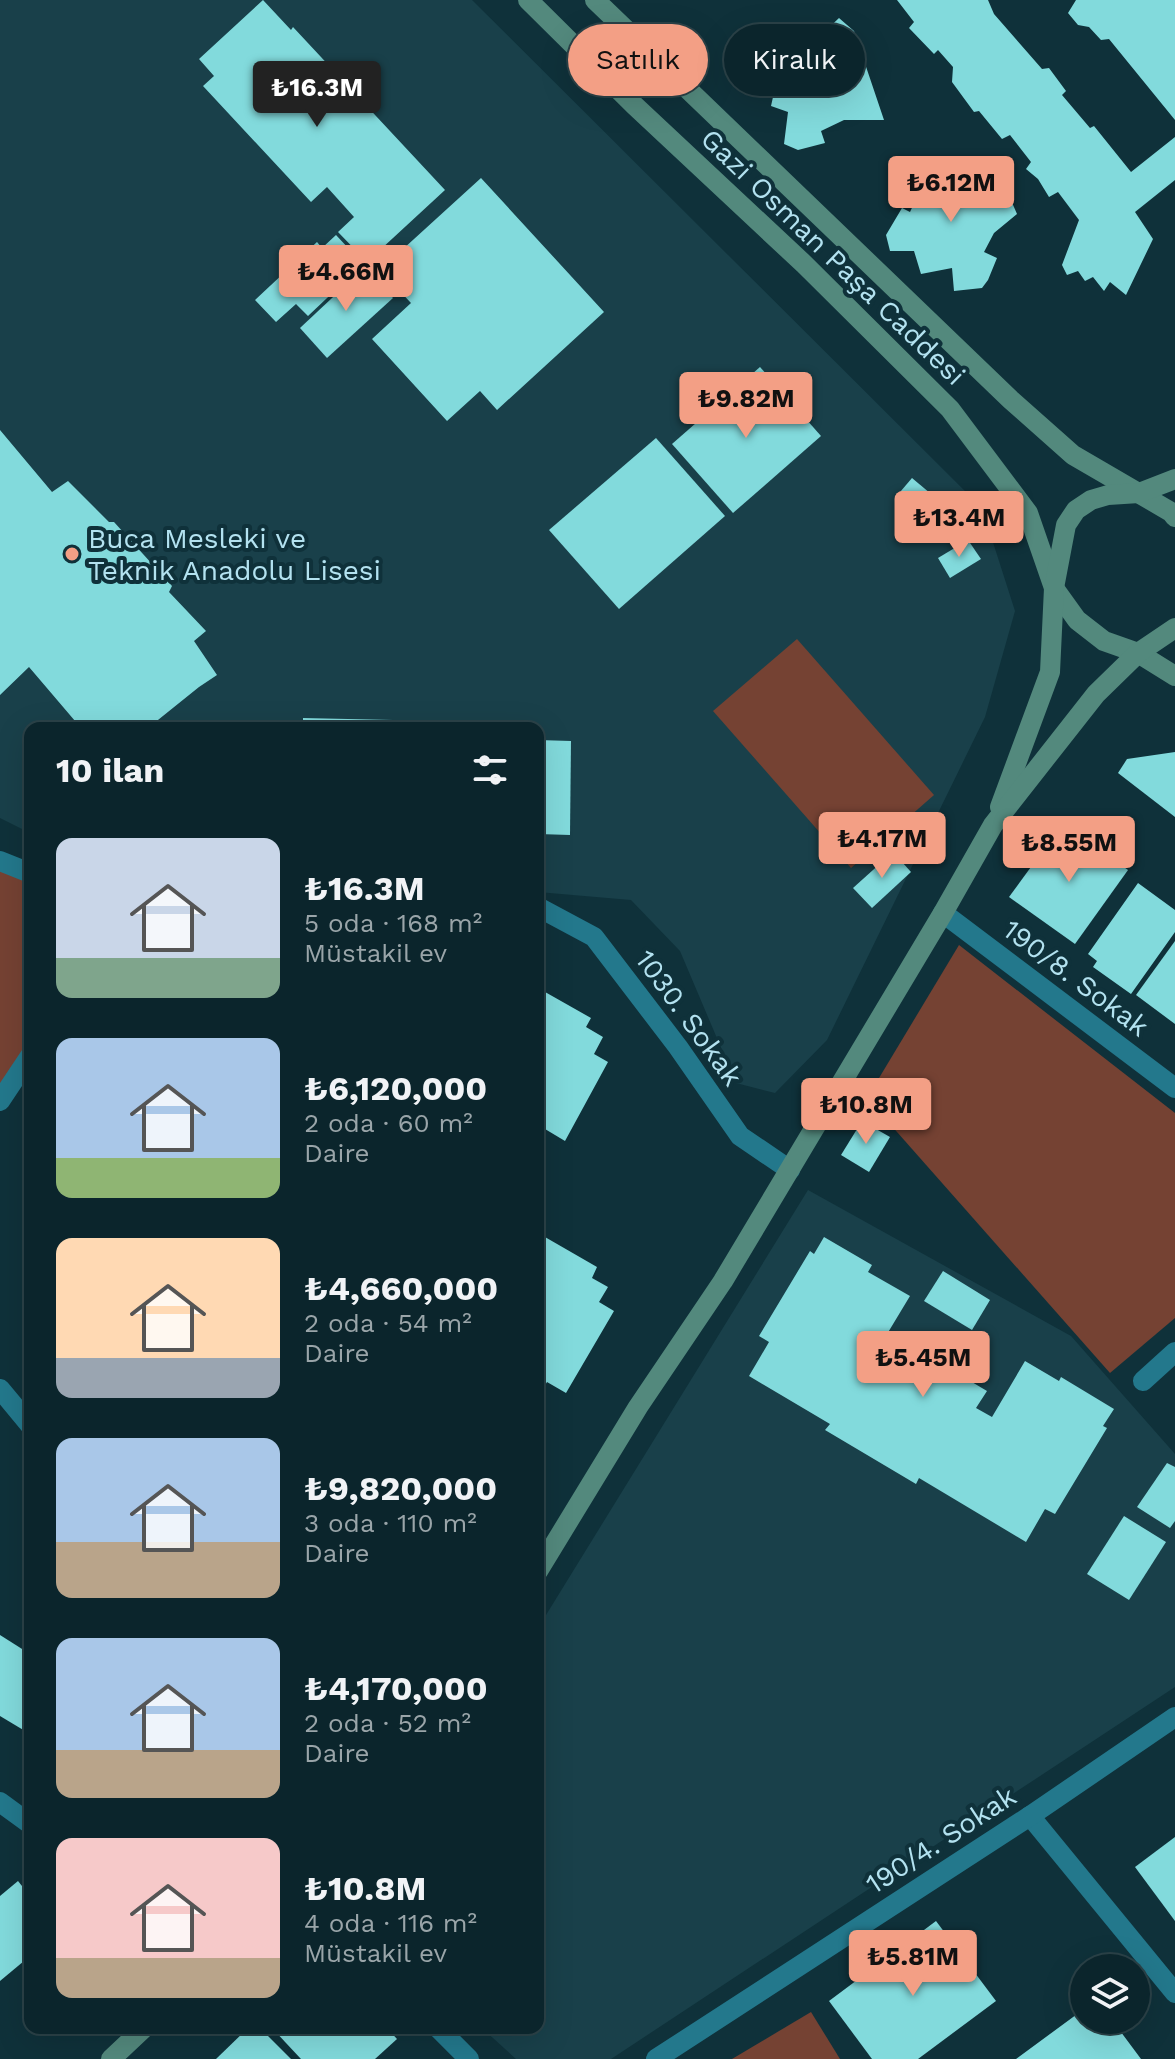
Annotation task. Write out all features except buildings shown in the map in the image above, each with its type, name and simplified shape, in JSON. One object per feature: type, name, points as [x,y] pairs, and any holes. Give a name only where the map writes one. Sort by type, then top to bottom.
[{"type":"main road","name":"Gazi Osman Paşa Caddesi","points":[[528,0],[634,105],[804,264],[950,409],[1028,513],[1054,588]]},
{"type":"main road","name":"Gazi Osman Paşa Caddesi","points":[[595,0],[1011,400],[1073,455],[1175,517]]},
{"type":"main road","points":[[993,825],[1050,672],[1054,588],[1066,525],[1076,510],[1091,500],[1108,495],[1139,493],[1175,479]]},
{"type":"main road","points":[[1054,588],[1077,620],[1104,641],[1138,653],[1175,676]]},
{"type":"main road","points":[[544,1561],[638,1407],[723,1281],[993,825],[1096,694],[1138,653],[1175,628]]},
{"type":"main road","points":[[111,2059],[138,2034]]},
{"type":"street","points":[[0,861],[24,871]]},
{"type":"street","name":"1030. Sokak","points":[[544,910],[594,937],[678,1047],[740,1136],[790,1170]]},
{"type":"street","name":"190/8. Sokak","points":[[943,913],[1175,1088]]},
{"type":"street","points":[[0,1101],[24,1065]]},
{"type":"street","points":[[1143,1381],[1175,1352]]},
{"type":"street","points":[[0,1389],[24,1418]]},
{"type":"street","name":"190/4. Sokak","points":[[656,2059],[1030,1816],[1175,1717]]},
{"type":"street","points":[[0,1802],[24,1820]]},
{"type":"street","points":[[1030,1816],[1175,1993]]},
{"type":"street","points":[[444,2034],[469,2059]]},
{"type":"shaded area","points":[[0,0],[472,0],[982,508],[1015,611],[985,717],[827,1040],[775,1093],[736,1083],[680,951],[631,900],[544,893],[544,722],[24,722],[24,830],[0,818]]},
{"type":"shaded area","points":[[797,639],[934,795],[851,868],[713,711]]},
{"type":"shaded area","points":[[0,861],[24,871],[24,1065],[0,1101]]},
{"type":"shaded area","points":[[959,945],[1175,1113],[1175,1318],[1110,1373],[867,1098]]},
{"type":"shaded area","points":[[808,1190],[1071,1336],[1175,1454],[1175,1687],[611,2059],[516,2059],[489,2034],[544,2034],[544,1618]]},
{"type":"shaded area","points":[[811,2012],[840,2059],[732,2059]]},
{"type":"place","name":"Buca Mesleki ve Teknik Anadolu Lisesi","points":[[72,554]]}]
